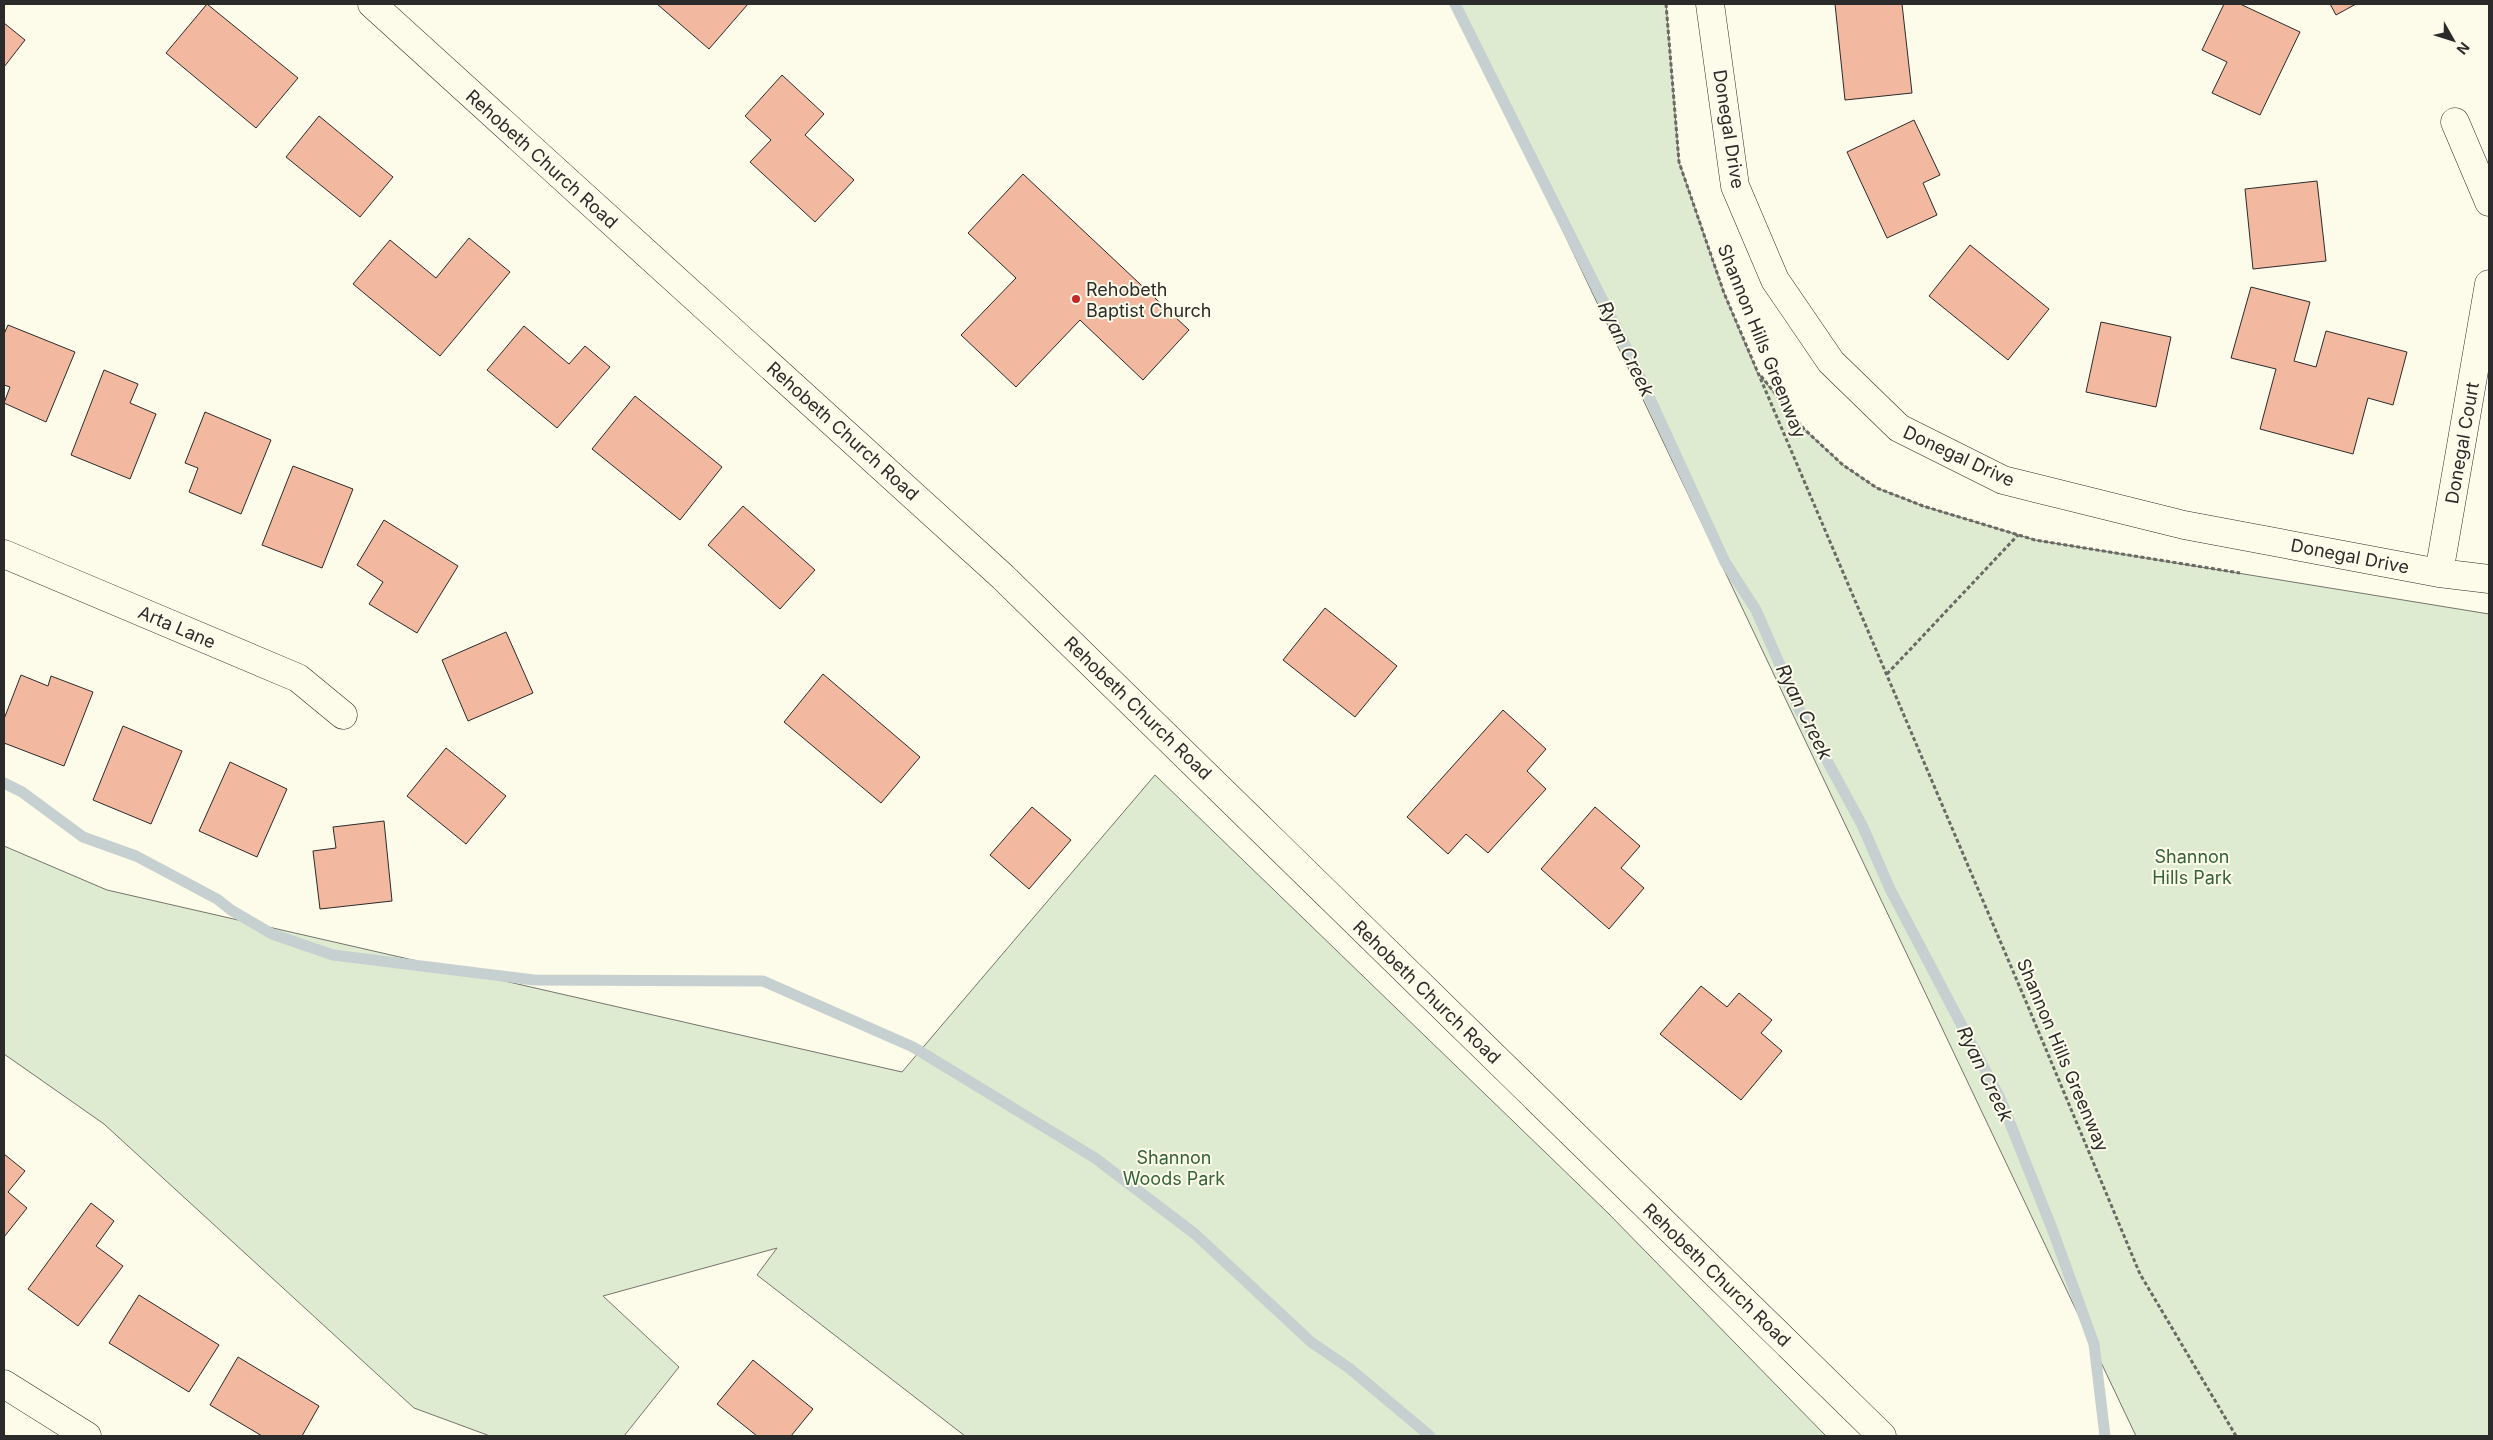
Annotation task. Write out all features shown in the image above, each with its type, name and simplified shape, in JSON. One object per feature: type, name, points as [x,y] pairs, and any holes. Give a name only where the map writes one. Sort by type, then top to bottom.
[{"type":"street","name":"Rehobeth Church Road","points":[[372,4],[1003,577],[1882,1436]]},
{"type":"street","name":"Donegal Drive","points":[[1710,4],[1735,186],[1775,280],[1831,362],[1899,428],[2003,480],[2184,525],[2439,573],[2489,579]]},
{"type":"street","points":[[2454,122],[2489,202]]},
{"type":"street","name":"Donegal Court","points":[[2439,573],[2489,284]]},
{"type":"street","name":"Arta Lane","points":[[4,554],[298,678],[343,714]]},
{"type":"street","points":[[4,1384],[86,1436]]},
{"type":"path","name":"Shannon Hills Greenway","points":[[1666,4],[1679,162],[1724,293],[2140,1274],[2236,1436]]},
{"type":"path","points":[[1886,674],[2018,534]]},
{"type":"green space","name":"Shannon Hills Park","points":[[1455,4],[1666,4],[1679,162],[1724,293],[1757,372],[1804,429],[1843,465],[1877,488],[1923,506],[2035,540],[2489,614],[2489,1436],[2136,1436]]},
{"type":"green space","name":"Shannon Woods Park","points":[[1155,775],[1607,1212],[1826,1436],[965,1436],[757,1275],[777,1248],[603,1296],[679,1367],[624,1436],[490,1436],[414,1408],[104,1124],[4,1054],[4,846],[107,890],[902,1072]]},
{"type":"building","points":[[207,4],[298,78],[256,128],[166,53]]},
{"type":"building","points":[[657,4],[748,4],[709,49]]},
{"type":"building","points":[[1835,4],[1902,4],[1912,93],[1845,100]]},
{"type":"building","points":[[2224,4],[2240,4],[2300,32],[2260,115],[2212,93],[2227,62],[2202,50]]},
{"type":"building","points":[[2330,4],[2356,4],[2336,15]]},
{"type":"building","points":[[4,23],[25,40],[4,67]]},
{"type":"building","points":[[782,75],[824,114],[805,135],[854,180],[815,222],[750,162],[771,140],[745,116]]},
{"type":"building","points":[[319,116],[393,177],[360,217],[286,157]]},
{"type":"building","points":[[1914,120],[1940,175],[1923,183],[1937,215],[1887,238],[1847,152]]},
{"type":"building","name":"Rehobeth Baptist Church","points":[[1023,174],[1189,330],[1143,380],[1080,320],[1016,387],[961,335],[1016,278],[968,233]]},
{"type":"building","points":[[2317,181],[2326,261],[2253,269],[2245,189]]},
{"type":"building","points":[[469,238],[510,272],[440,356],[353,284],[390,240],[436,278]]},
{"type":"building","points":[[1970,245],[2049,309],[2008,360],[1929,296]]},
{"type":"building","points":[[2251,287],[2310,302],[2294,361],[2316,367],[2326,331],[2407,352],[2393,405],[2368,398],[2353,454],[2260,429],[2276,369],[2231,358]]},
{"type":"building","points":[[2101,322],[2171,337],[2156,407],[2086,392]]},
{"type":"building","points":[[8,325],[75,352],[46,422],[4,403],[10,387],[4,385],[4,334]]},
{"type":"building","points":[[524,326],[569,364],[585,346],[610,367],[557,428],[487,370]]},
{"type":"building","points":[[104,370],[138,384],[130,403],[156,414],[130,479],[71,455]]},
{"type":"building","points":[[635,396],[722,467],[680,520],[592,449]]},
{"type":"building","points":[[205,412],[271,440],[241,514],[189,492],[198,468],[185,463]]},
{"type":"building","points":[[293,466],[353,489],[322,568],[262,545]]},
{"type":"building","points":[[743,506],[815,570],[780,609],[708,545]]},
{"type":"building","points":[[384,520],[458,566],[417,633],[369,604],[383,582],[357,565]]},
{"type":"building","points":[[1325,608],[1397,666],[1355,717],[1283,660]]},
{"type":"building","points":[[506,632],[533,693],[468,721],[442,660]]},
{"type":"building","points":[[823,674],[920,757],[881,803],[784,722]]},
{"type":"building","points":[[21,675],[48,686],[51,676],[93,692],[64,766],[4,743],[4,719]]},
{"type":"building","points":[[1503,710],[1546,749],[1527,771],[1546,789],[1488,853],[1466,834],[1448,854],[1407,817]]},
{"type":"building","points":[[123,726],[182,751],[151,824],[93,800]]},
{"type":"building","points":[[446,748],[506,796],[466,844],[407,796]]},
{"type":"building","points":[[230,762],[287,789],[257,857],[199,831]]},
{"type":"building","points":[[1032,807],[1071,840],[1029,889],[990,855]]},
{"type":"building","points":[[1595,807],[1640,846],[1621,868],[1644,888],[1609,929],[1541,869]]},
{"type":"building","points":[[384,821],[392,901],[320,909],[313,851],[336,848],[333,827]]},
{"type":"building","points":[[1701,986],[1727,1007],[1739,993],[1772,1020],[1761,1033],[1782,1051],[1741,1100],[1660,1034]]},
{"type":"building","points":[[4,1154],[25,1171],[8,1192],[27,1208],[4,1237]]},
{"type":"building","points":[[91,1203],[114,1221],[96,1246],[123,1266],[78,1326],[28,1289]]},
{"type":"building","points":[[139,1295],[219,1345],[189,1392],[109,1343]]},
{"type":"building","points":[[238,1357],[319,1406],[302,1436],[262,1436],[210,1405]]},
{"type":"building","points":[[753,1360],[813,1409],[791,1436],[757,1436],[717,1404]]},
{"type":"waterway","name":"Ryan Creek","points":[[1455,4],[1630,355],[1725,562],[1756,610],[1799,709],[1862,825],[1890,889],[2000,1098],[2053,1231],[2094,1344],[2105,1436]]},
{"type":"waterway","points":[[4,783],[22,792],[83,837],[136,856],[217,899],[231,910],[272,934],[333,955],[534,980],[763,981],[913,1047],[1095,1158],[1195,1234],[1311,1342],[1349,1368],[1430,1436]]},
{"type":"place","name":"Rehobeth Baptist Church","points":[[1076,299]]}]
